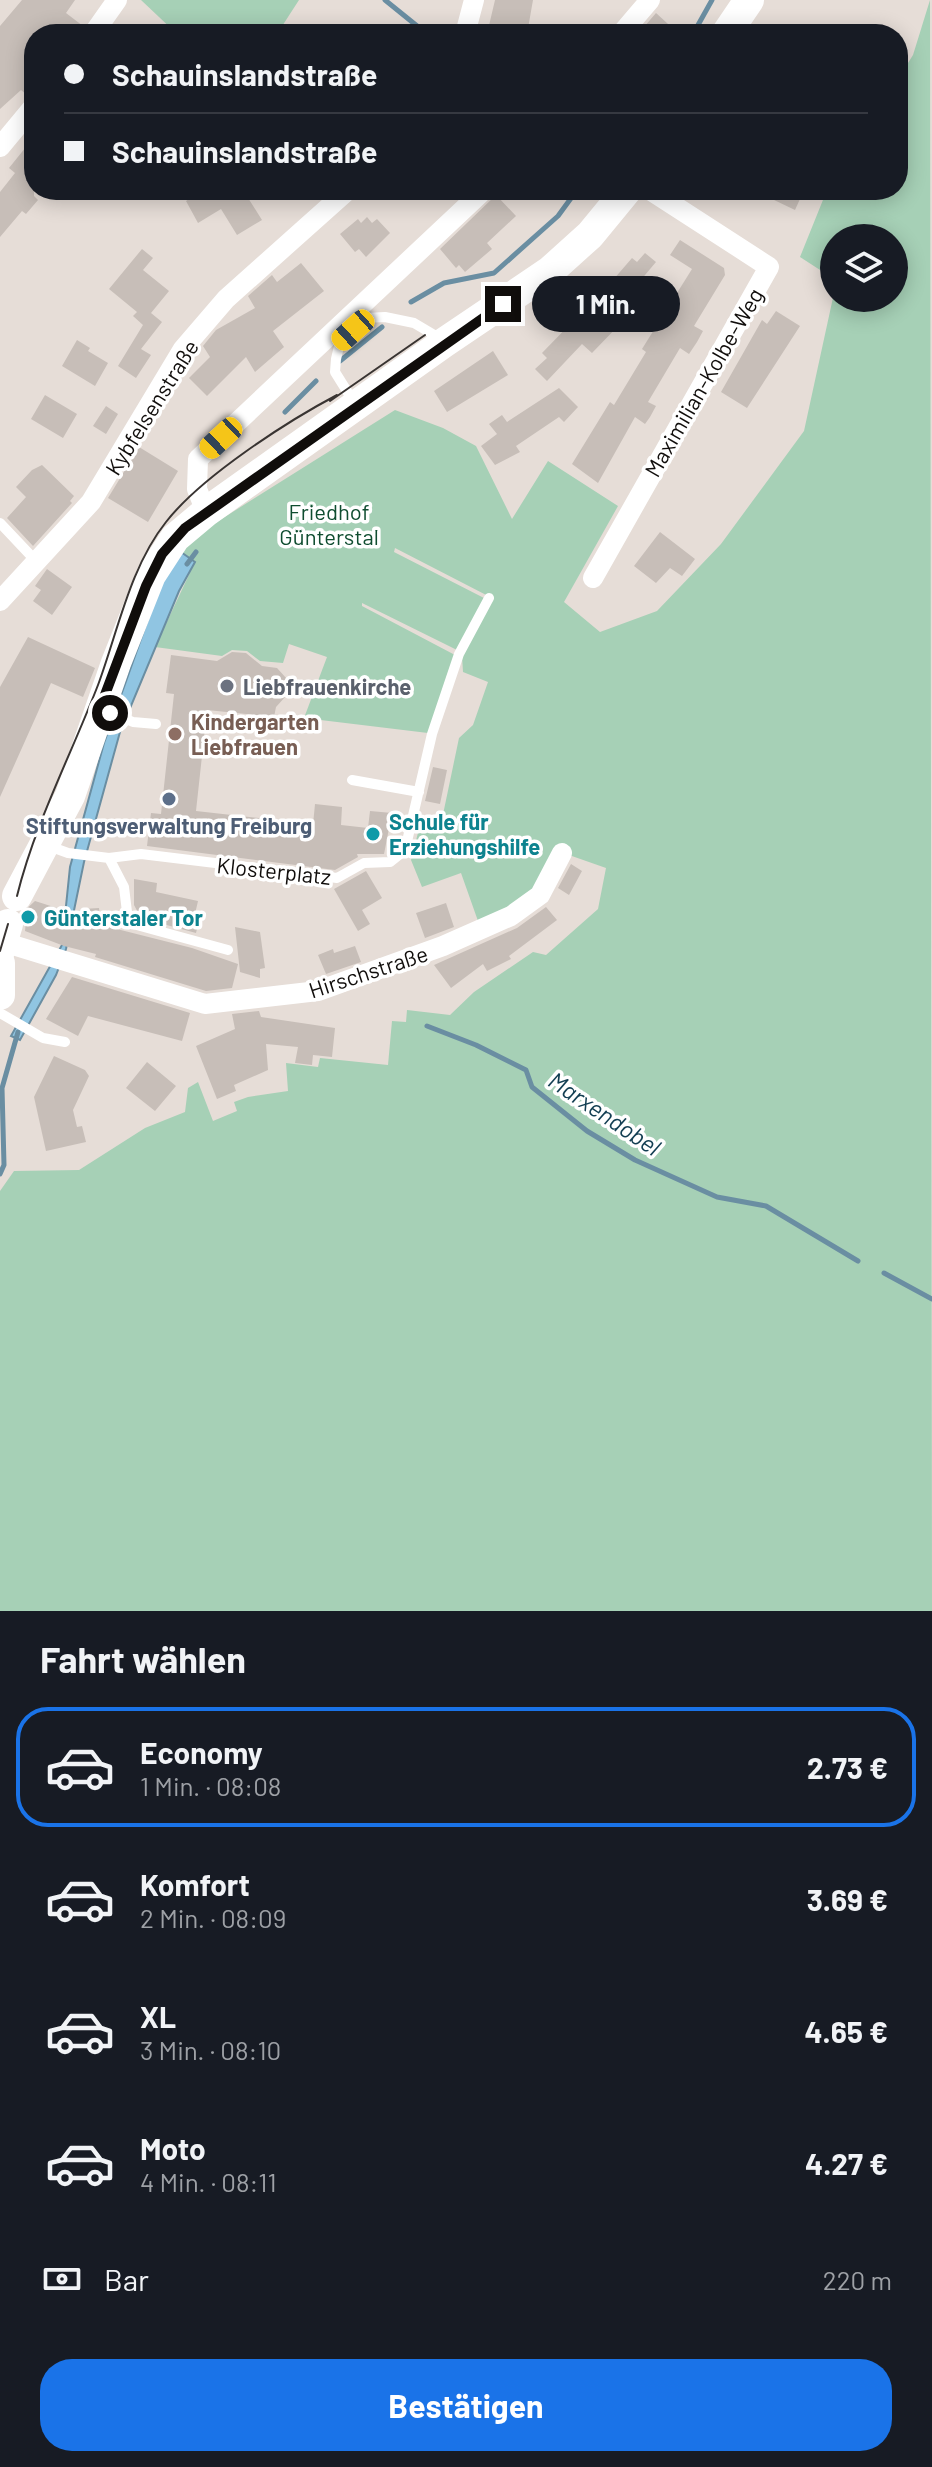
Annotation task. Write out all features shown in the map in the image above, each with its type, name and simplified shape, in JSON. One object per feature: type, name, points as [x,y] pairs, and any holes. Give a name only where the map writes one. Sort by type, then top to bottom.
[{"type":"main road","points":[[733,24],[749,0]]},
{"type":"main road","points":[[0,995],[5,935],[57,849],[70,796],[105,710],[151,575],[175,538],[206,512],[550,271],[590,235],[619,200]]},
{"type":"street","points":[[100,24],[117,0]]},
{"type":"street","points":[[468,24],[474,0]]},
{"type":"street","points":[[630,24],[650,0]]},
{"type":"street","points":[[0,147],[24,118]]},
{"type":"street","name":"Kybfelsenstraße","points":[[0,601],[91,502],[183,349],[226,299],[337,200]]},
{"type":"street","points":[[206,512],[197,489],[198,459],[473,200]]},
{"type":"street","name":"Maximilian-Kolbe-Weg","points":[[593,578],[769,267],[665,200]]},
{"type":"street","name":"Hirschstraße","points":[[5,935],[73,965],[205,1004],[318,991],[443,946],[511,916],[540,895],[562,853]]},
{"type":"lane","points":[[356,406],[335,372],[336,359],[340,342],[366,318],[385,317],[414,323],[445,342]]},
{"type":"lane","points":[[0,523],[35,560]]},
{"type":"lane","name":"Klosterplatz","points":[[57,849],[96,858],[141,854],[337,878],[364,863],[390,862],[405,850],[432,734],[459,654],[489,598]]},
{"type":"lane","points":[[105,710],[133,722],[156,724]]},
{"type":"lane","points":[[352,780],[419,792]]},
{"type":"lane","points":[[109,858],[124,887],[127,912],[133,924],[228,950]]},
{"type":"lane","points":[[0,1013],[43,1038],[65,1042]]},
{"type":"green space","points":[[141,0],[299,0],[283,24],[166,24]]},
{"type":"green space","name":"Friedhof Günterstal","points":[[930,0],[932,1611],[0,1611],[0,1191],[14,1171],[79,1170],[145,1128],[185,1112],[188,1088],[198,1082],[213,1121],[237,1111],[234,1102],[288,1091],[286,1063],[318,1067],[320,1058],[388,1065],[392,1021],[406,1022],[407,1010],[450,1015],[474,992],[533,952],[546,955],[598,909],[606,868],[569,855],[510,910],[478,921],[461,873],[422,887],[411,860],[421,821],[441,824],[459,738],[473,725],[488,682],[463,672],[462,656],[492,598],[395,548],[394,552],[484,598],[457,650],[362,603],[362,606],[455,655],[428,733],[304,718],[327,657],[289,644],[283,663],[260,661],[247,651],[232,650],[222,656],[155,647],[195,562],[181,552],[204,530],[395,410],[443,428],[476,446],[512,519],[548,461],[618,506],[564,602],[600,632],[657,611],[721,544],[804,431],[830,312],[908,312],[908,224],[820,224],[820,270],[800,257],[823,200],[908,200],[908,63]]},
{"type":"water","points":[[181,552],[195,562],[179,591],[120,732],[84,862],[66,949],[56,975],[20,1040],[11,1036],[62,945],[70,867],[104,743],[162,580]]},
{"type":"building","points":[[22,0],[75,0],[66,13],[80,24],[24,24],[24,92],[21,90],[0,109],[0,26]]},
{"type":"building","points":[[495,0],[533,0],[529,24],[489,24]]},
{"type":"building","points":[[656,13],[668,24],[647,24]]},
{"type":"building","points":[[24,149],[24,200],[38,200],[26,214],[22,211],[0,237],[0,192],[15,173],[9,168]]},
{"type":"building","points":[[249,200],[262,220],[237,235],[221,209],[198,223],[186,201]]},
{"type":"building","points":[[491,200],[501,200],[516,216],[487,243],[492,249],[465,272],[459,265],[456,268],[440,249]]},
{"type":"building","points":[[774,200],[800,200],[795,210]]},
{"type":"building","points":[[367,217],[372,223],[377,219],[390,233],[366,257],[359,249],[355,252],[340,234],[358,219],[361,223]]},
{"type":"building","points":[[680,240],[724,268],[725,275],[694,326],[703,331],[697,342],[689,354],[680,348],[648,402],[656,406],[650,417],[645,424],[635,417],[598,483],[572,464],[610,402],[614,405],[646,352],[642,349],[692,269],[670,255]]},
{"type":"building","points":[[142,249],[153,258],[143,270],[169,291],[151,313],[162,322],[141,349],[151,355],[136,378],[118,366],[143,325],[133,316],[137,312],[109,289]]},
{"type":"building","points":[[645,253],[656,262],[629,294],[613,280],[632,258],[637,262]]},
{"type":"building","points":[[301,263],[324,291],[273,331],[284,347],[255,372],[246,357],[207,396],[189,378],[210,357],[203,346],[216,330],[255,308],[248,296],[272,275],[277,282]]},
{"type":"building","points":[[618,286],[631,295],[614,318],[620,324],[592,353],[582,344],[547,381],[535,369],[547,358],[542,353],[578,316],[586,325]]},
{"type":"building","points":[[776,311],[800,326],[747,408],[721,392],[762,320],[767,324]]},
{"type":"building","points":[[77,340],[108,363],[95,386],[62,366]]},
{"type":"building","points":[[493,351],[508,375],[447,412],[434,391]]},
{"type":"building","points":[[559,388],[578,407],[564,422],[559,417],[516,446],[520,452],[495,465],[481,446],[497,434],[489,424],[502,415],[507,422]]},
{"type":"building","points":[[45,395],[77,414],[63,438],[31,419]]},
{"type":"building","points":[[106,406],[118,414],[106,434],[93,426]]},
{"type":"building","points":[[139,447],[178,471],[148,522],[108,498]]},
{"type":"building","points":[[42,465],[74,496],[70,501],[72,503],[33,546],[7,518],[26,497],[16,487],[32,470]]},
{"type":"building","points":[[660,532],[695,559],[682,576],[670,568],[656,583],[634,566]]},
{"type":"building","points":[[47,569],[72,587],[52,615],[33,601],[41,590],[35,586]]},
{"type":"building","points":[[28,637],[95,668],[83,697],[51,683],[0,797],[0,687]]},
{"type":"building","points":[[232,652],[246,653],[262,666],[277,668],[287,679],[286,696],[276,707],[274,717],[207,710],[196,811],[259,818],[258,829],[312,835],[315,804],[342,807],[341,825],[368,828],[370,811],[392,813],[384,854],[357,854],[358,857],[335,870],[147,846],[151,813],[161,814],[174,694],[166,693],[171,655],[217,661]]},
{"type":"building","points":[[433,767],[447,770],[440,804],[425,801]]},
{"type":"building","points":[[571,864],[582,871],[569,895],[558,888]]},
{"type":"building","points":[[366,871],[382,898],[362,910],[370,924],[358,931],[334,889]]},
{"type":"building","points":[[134,879],[157,883],[156,892],[198,901],[195,914],[200,916],[196,933],[141,918],[134,905]]},
{"type":"building","points":[[35,901],[82,916],[83,909],[99,908],[101,925],[192,948],[238,964],[232,988],[206,991],[95,957],[96,954],[25,931],[26,921],[22,913]]},
{"type":"building","points":[[446,903],[454,927],[425,938],[416,913]]},
{"type":"building","points":[[546,907],[557,920],[509,956],[511,959],[487,971],[483,964],[451,988],[434,965],[517,928]]},
{"type":"building","points":[[235,927],[260,932],[265,968],[260,969],[260,978],[240,972]]},
{"type":"building","points":[[355,946],[361,962],[326,974],[318,955]]},
{"type":"building","points":[[72,977],[190,1013],[182,1041],[88,1016],[78,1036],[46,1019]]},
{"type":"building","points":[[259,1011],[261,1017],[335,1028],[332,1057],[313,1055],[312,1065],[295,1063],[298,1047],[266,1044],[268,1070],[234,1085],[236,1091],[217,1099],[196,1046],[235,1029],[232,1014]]},
{"type":"building","points":[[54,1056],[85,1070],[89,1076],[73,1110],[77,1127],[82,1126],[86,1142],[46,1151],[34,1097]]},
{"type":"building","points":[[147,1062],[176,1086],[155,1111],[126,1088]]},
{"type":"waterway","points":[[385,0],[415,24]]},
{"type":"waterway","points":[[699,24],[712,0]]},
{"type":"waterway","points":[[411,302],[444,283],[494,273],[558,216],[570,200]]},
{"type":"waterway","points":[[340,361],[382,327]]},
{"type":"waterway","points":[[285,412],[316,381]]},
{"type":"waterway","points":[[187,564],[196,552]]},
{"type":"waterway","name":"Marxendobel","points":[[427,1026],[476,1045],[526,1070],[532,1087],[587,1131],[635,1160],[717,1197],[766,1206],[858,1261]]},
{"type":"waterway","points":[[0,1174],[4,1165],[2,1088],[18,1032]]},
{"type":"waterway","name":"Marxendobel","points":[[884,1273],[932,1299]]},
{"type":"tram line","points":[[330,401],[425,335]]},
{"type":"tram line","points":[[17,896],[33,842],[98,685],[134,579],[154,540],[181,505],[222,469],[270,435],[337,395]]},
{"type":"tram line","points":[[0,951],[8,924]]},
{"type":"place","name":"Liebfrauenkirche","points":[[227,686]]},
{"type":"place","name":"Kindergarten Liebfrauen","points":[[175,734]]},
{"type":"place","name":"Stiftungsverwaltung Freiburg","points":[[169,799]]},
{"type":"place","name":"Schule für Erziehungshilfe","points":[[373,834]]},
{"type":"place","name":"Günterstaler Tor","points":[[28,917]]},
{"type":"route","points":[[110,713],[100,708],[126,637],[151,575],[175,538],[230,495],[503,304]]}]
